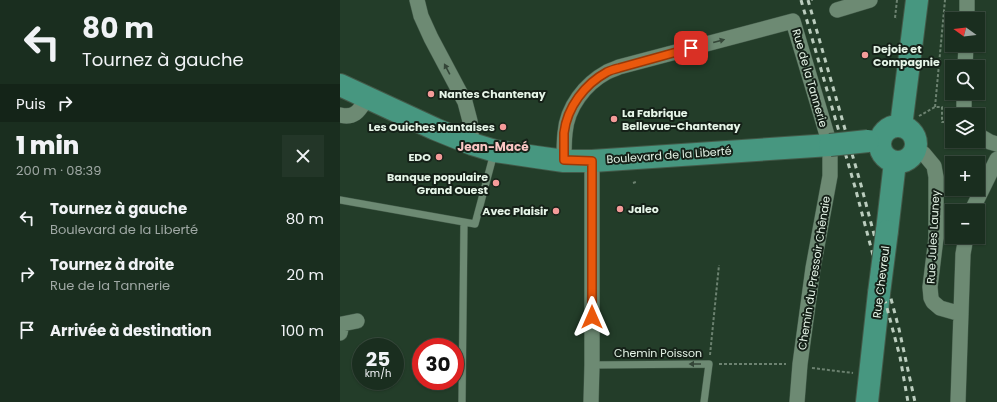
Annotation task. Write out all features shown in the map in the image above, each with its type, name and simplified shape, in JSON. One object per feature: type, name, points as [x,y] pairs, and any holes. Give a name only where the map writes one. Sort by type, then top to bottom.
[{"type":"main road","points":[[901,120],[913,134],[915,148],[912,155],[908,158],[895,162],[887,158],[874,141],[888,128],[894,126],[901,120],[917,0]]},
{"type":"main road","name":"Boulevard de la Liberté","points":[[340,85],[459,140],[494,150],[564,160],[592,161],[874,141]]},
{"type":"main road","name":"Rue Chevreul","points":[[867,402],[895,162]]},
{"type":"street","points":[[417,0],[421,16],[465,102],[470,121],[472,144]]},
{"type":"street","points":[[838,10],[870,0]]},
{"type":"street","points":[[967,0],[967,12]]},
{"type":"street","name":"Rue de la Tannerie","points":[[564,160],[564,132],[574,103],[589,86],[607,72],[626,65],[793,21],[830,145]]},
{"type":"street","points":[[340,115],[345,116],[356,113],[367,98]]},
{"type":"street","points":[[985,139],[997,144]]},
{"type":"street","name":"Chemin du Pressoir Chênaie","points":[[797,402],[800,364],[813,268],[830,176],[830,145]]},
{"type":"street","name":"Rue Jules Launey","points":[[915,148],[924,154],[934,166],[936,177],[936,238],[930,287],[931,298],[940,308],[961,314]]},
{"type":"street","points":[[975,204],[997,159]]},
{"type":"street","points":[[591,402],[592,161]]},
{"type":"street","points":[[958,402],[963,254],[965,244]]},
{"type":"street","points":[[340,333],[342,324],[357,321]]},
{"type":"lane","points":[[340,200],[475,224],[494,150]]},
{"type":"lane","points":[[462,402],[464,222]]},
{"type":"lane","name":"Chemin Poisson","points":[[592,365],[709,364],[704,402]]},
{"type":"path","points":[[895,14],[897,0]]},
{"type":"path","points":[[935,107],[945,0]]},
{"type":"path","points":[[901,120],[918,116],[935,107],[942,107],[942,122],[945,122]]},
{"type":"path","points":[[719,265],[709,364],[800,364],[809,368],[870,375]]},
{"type":"railway","points":[[801,0],[855,187],[900,357],[908,402]]},
{"type":"railway","points":[[808,0],[861,185],[899,329],[915,402]]},
{"type":"place","name":"Dejoie et Compagnie","points":[[865,55]]},
{"type":"place","name":"Nantes Chantenay","points":[[431,94]]},
{"type":"place","name":"La Fabrique Bellevue-Chantenay","points":[[614,119]]},
{"type":"place","name":"Les Ouiches Nantaises","points":[[503,127]]},
{"type":"place","name":"EDO","points":[[439,157]]},
{"type":"place","name":"Banque populaire Grand Ouest","points":[[496,183]]},
{"type":"place","name":"Jaleo","points":[[620,209]]},
{"type":"place","name":"Avec Plaisir","points":[[556,211]]},
{"type":"district","name":"Jean-Macé","points":[[493,147]]},
{"type":"route","points":[[592,317],[592,161],[564,160],[564,132],[569,116],[574,103],[581,94],[597,78],[607,72],[691,48]]}]
